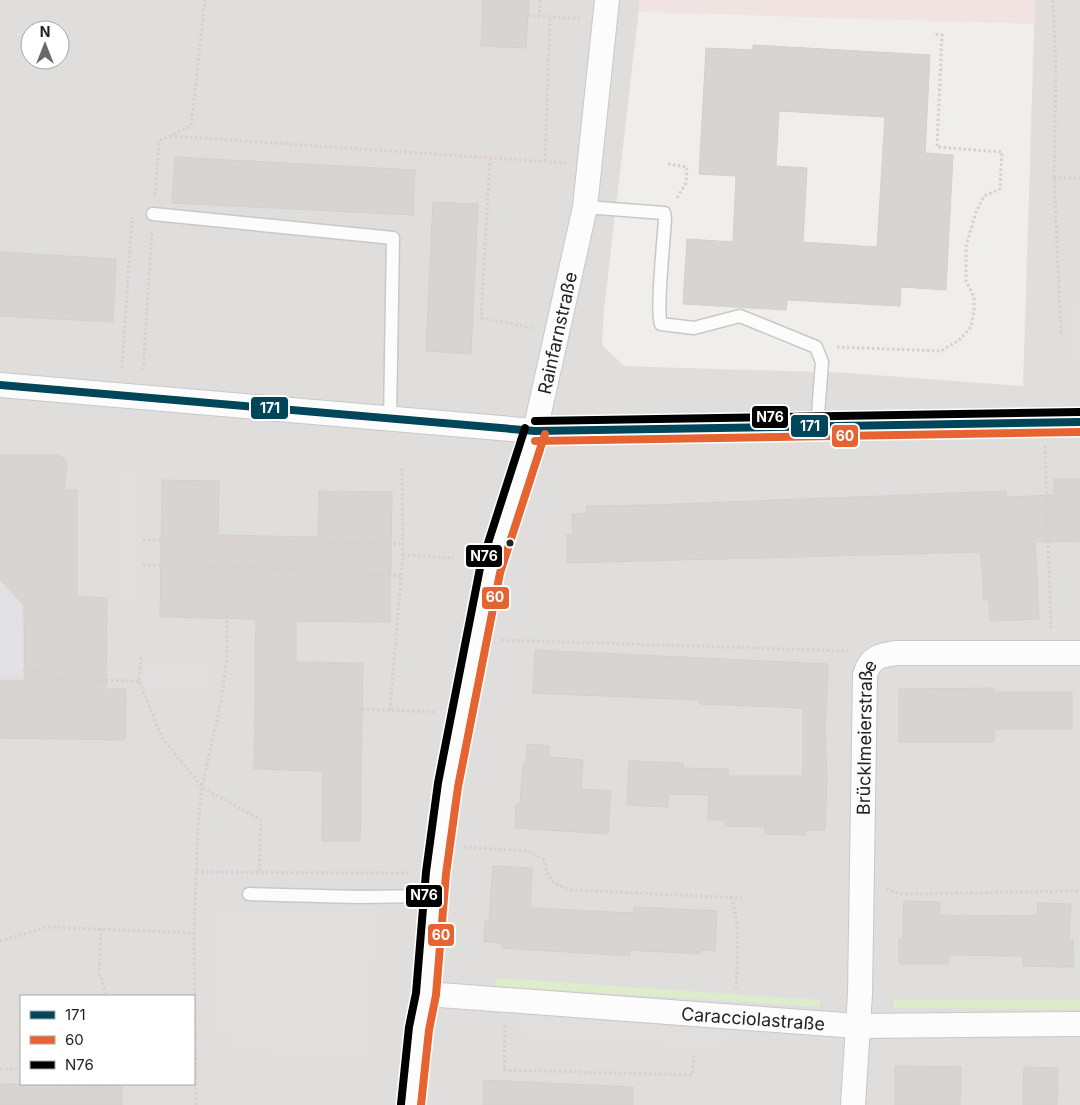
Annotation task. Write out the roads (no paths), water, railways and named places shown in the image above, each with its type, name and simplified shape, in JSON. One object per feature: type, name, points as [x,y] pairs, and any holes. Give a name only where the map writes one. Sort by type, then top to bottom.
[{"type":"street","name":"Rainfarnstraße","points":[[411,1105],[419,1028],[426,994],[439,845],[448,784],[490,570],[535,431],[585,207],[606,10]]},
{"type":"street","points":[[0,386],[535,431],[1080,422]]},
{"type":"street","name":"Brücklmeierstraße","points":[[853,1105],[860,994],[866,675],[868,665],[874,658],[885,654],[897,653],[1080,653]]},
{"type":"street","name":"Caracciolastraße","points":[[426,994],[857,1026],[1080,1024]]},
{"type":"lane","points":[[585,207],[664,213],[659,320],[661,324],[694,328],[740,316],[816,348],[822,362],[817,427]]},
{"type":"lane","points":[[153,214],[393,238],[390,419]]},
{"type":"lane","points":[[249,894],[358,897],[435,884]]}]
